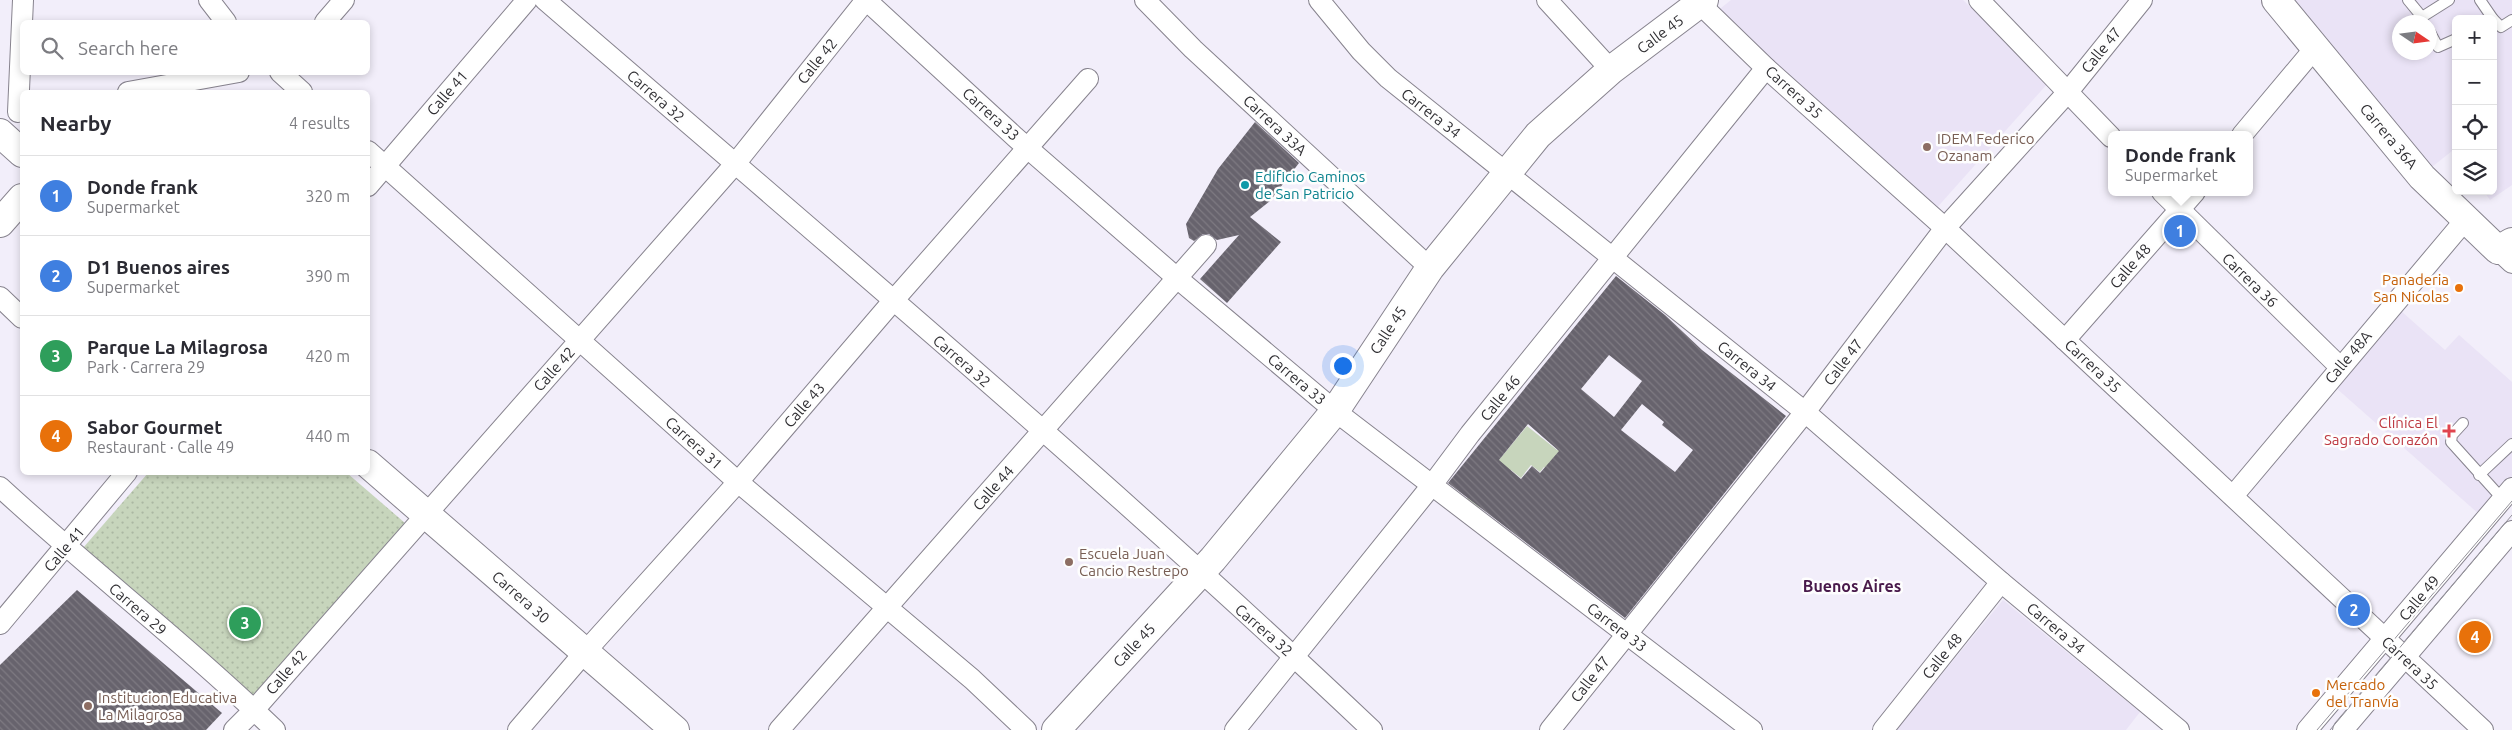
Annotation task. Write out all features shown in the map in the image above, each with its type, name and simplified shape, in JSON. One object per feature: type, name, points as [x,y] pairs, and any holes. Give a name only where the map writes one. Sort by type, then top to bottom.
[{"type":"main road","name":"Carrera 36A","points":[[2276,0],[2422,177],[2466,220],[2507,252]]},
{"type":"main road","name":"Calle 45","points":[[1056,730],[1201,573],[1335,411],[1430,268],[1538,135],[1611,70],[1702,2]]},
{"type":"main road","points":[[0,133],[20,151]]},
{"type":"main road","points":[[0,223],[20,200]]},
{"type":"main road","name":"Carrera 30","points":[[370,466],[424,515],[675,730]]},
{"type":"street","points":[[22,20],[23,0]]},
{"type":"street","points":[[209,0],[224,20]]},
{"type":"street","points":[[327,20],[344,0]]},
{"type":"street","name":"Calle 41","points":[[370,184],[527,0]]},
{"type":"street","name":"Carrera 32","points":[[545,0],[1042,431],[1294,656],[1372,730]]},
{"type":"street","name":"Calle 42","points":[[234,730],[254,710],[735,164],[866,0]]},
{"type":"street","name":"Carrera 33","points":[[866,0],[1028,147],[1177,278],[1335,411],[1752,730]]},
{"type":"street","name":"Carrera 33A","points":[[1145,0],[1193,49],[1430,268]]},
{"type":"street","name":"Carrera 34","points":[[1319,0],[1362,51],[1388,78],[1805,412],[2001,582],[2179,730]]},
{"type":"street","points":[[1547,0],[1611,70]]},
{"type":"street","points":[[1979,0],[2108,135]]},
{"type":"street","name":"Calle 47","points":[[1550,730],[1625,634],[1805,412],[1945,228],[2067,92],[2142,0]]},
{"type":"street","name":"Carrera 35","points":[[1702,2],[1766,68],[1945,228],[2483,730]]},
{"type":"street","points":[[2245,131],[2315,48]]},
{"type":"street","name":"Calle 46","points":[[1235,730],[1432,485],[1470,434],[1766,68]]},
{"type":"street","points":[[21,75],[21,90]]},
{"type":"street","points":[[139,90],[222,75]]},
{"type":"street","points":[[283,75],[300,90]]},
{"type":"street","name":"Calle 43","points":[[518,730],[584,653],[738,482],[893,301],[1088,79]]},
{"type":"street","points":[[0,126],[20,112]]},
{"type":"street","name":"Carrera 31","points":[[370,153],[738,482],[972,679],[1026,730]]},
{"type":"street","name":"Carrera 36","points":[[2166,196],[2340,367]]},
{"type":"street","name":"Calle 48","points":[[2065,340],[2192,196]]},
{"type":"street","name":"Calle 48A","points":[[2233,496],[2466,220]]},
{"type":"street","name":"Calle 44","points":[[779,730],[1206,245]]},
{"type":"street","points":[[0,297],[20,316]]},
{"type":"street","name":"Calle 41","points":[[0,624],[125,475]]},
{"type":"street","name":"Carrera 29","points":[[0,487],[275,730]]},
{"type":"street","name":"Calle 49","points":[[2307,730],[2506,497]]},
{"type":"street","name":"Calle 49","points":[[2343,730],[2512,531]]},
{"type":"street","name":"Calle 48","points":[[1884,730],[2001,582]]},
{"type":"lane","points":[[2408,0],[2419,15]]},
{"type":"lane","points":[[2430,15],[2449,0]]},
{"type":"lane","points":[[2480,0],[2490,15]]},
{"type":"lane","points":[[2497,23],[2501,27],[2512,20]]},
{"type":"lane","points":[[2437,45],[2438,47],[2452,41]]},
{"type":"lane","points":[[2463,423],[2452,435],[2451,442],[2480,475],[2506,497]]},
{"type":"lane","points":[[2480,475],[2512,444]]},
{"type":"shaded area","name":"IDEM Federico Ozanam","points":[[1731,0],[1963,0],[2049,82],[1934,211],[1716,12]]},
{"type":"shaded area","points":[[2286,0],[2512,0],[2512,185],[2490,200],[2487,195],[2497,195],[2497,15],[2452,15],[2452,151],[2428,170]]},
{"type":"shaded area","name":"Clínica El Sagrado Corazón","points":[[2401,311],[2445,350],[2459,335],[2512,382],[2512,476],[2479,514],[2335,387]]},
{"type":"shaded area","points":[[2003,600],[2140,712],[2126,730],[1896,730]]},
{"type":"green space","points":[[1527,426],[1557,450],[1565,441],[1560,480],[1544,467],[1540,472],[1531,465],[1521,478],[1511,470],[1477,511],[1465,501]]},
{"type":"green space","points":[[146,475],[349,475],[405,523],[256,698],[83,548]]},
{"type":"building","name":"Edificio Caminos de San Patricio","points":[[1255,122],[1299,163],[1270,201],[1250,217],[1281,242],[1227,303],[1200,279],[1239,235],[1217,240],[1209,234],[1203,234],[1194,241],[1189,238],[1186,224],[1218,169]]},
{"type":"building","points":[[1616,276],[1665,315],[1702,350],[1786,416],[1625,618],[1448,483]],"holes":[[[1609,355],[1642,381],[1614,417],[1581,389]],[[1642,404],[1664,422],[1662,425],[1693,450],[1675,472],[1621,430]],[[1528,424],[1559,451],[1540,473],[1532,466],[1521,479],[1499,460]]]},
{"type":"building","points":[[77,590],[222,713],[206,730],[0,730],[0,665]]},
{"type":"tram line","points":[[2317,730],[2512,501]]},
{"type":"tram line","points":[[2330,730],[2512,515]]},
{"type":"place","name":"IDEM Federico Ozanam","points":[[1927,147]]},
{"type":"place","name":"Edificio Caminos de San Patricio","points":[[1245,185]]},
{"type":"place","name":"Donde frank","points":[[2180,231]]},
{"type":"place","name":"Panaderia San Nicolas","points":[[2459,288]]},
{"type":"place","name":"Clínica El Sagrado Corazón","points":[[2449,431]]},
{"type":"place","name":"Escuela Juan Cancio Restrepo","points":[[1069,562]]},
{"type":"place","name":"D1 Buenos aires","points":[[2354,610]]},
{"type":"place","name":"Parque La Milagrosa","points":[[245,623]]},
{"type":"place","name":"Sabor Gourmet","points":[[2475,637]]},
{"type":"place","name":"Mercado del Tranvía","points":[[2316,693]]},
{"type":"place","name":"Institucion Educativa La Milagrosa","points":[[88,706]]},
{"type":"district","name":"Buenos Aires","points":[[1852,586]]}]
